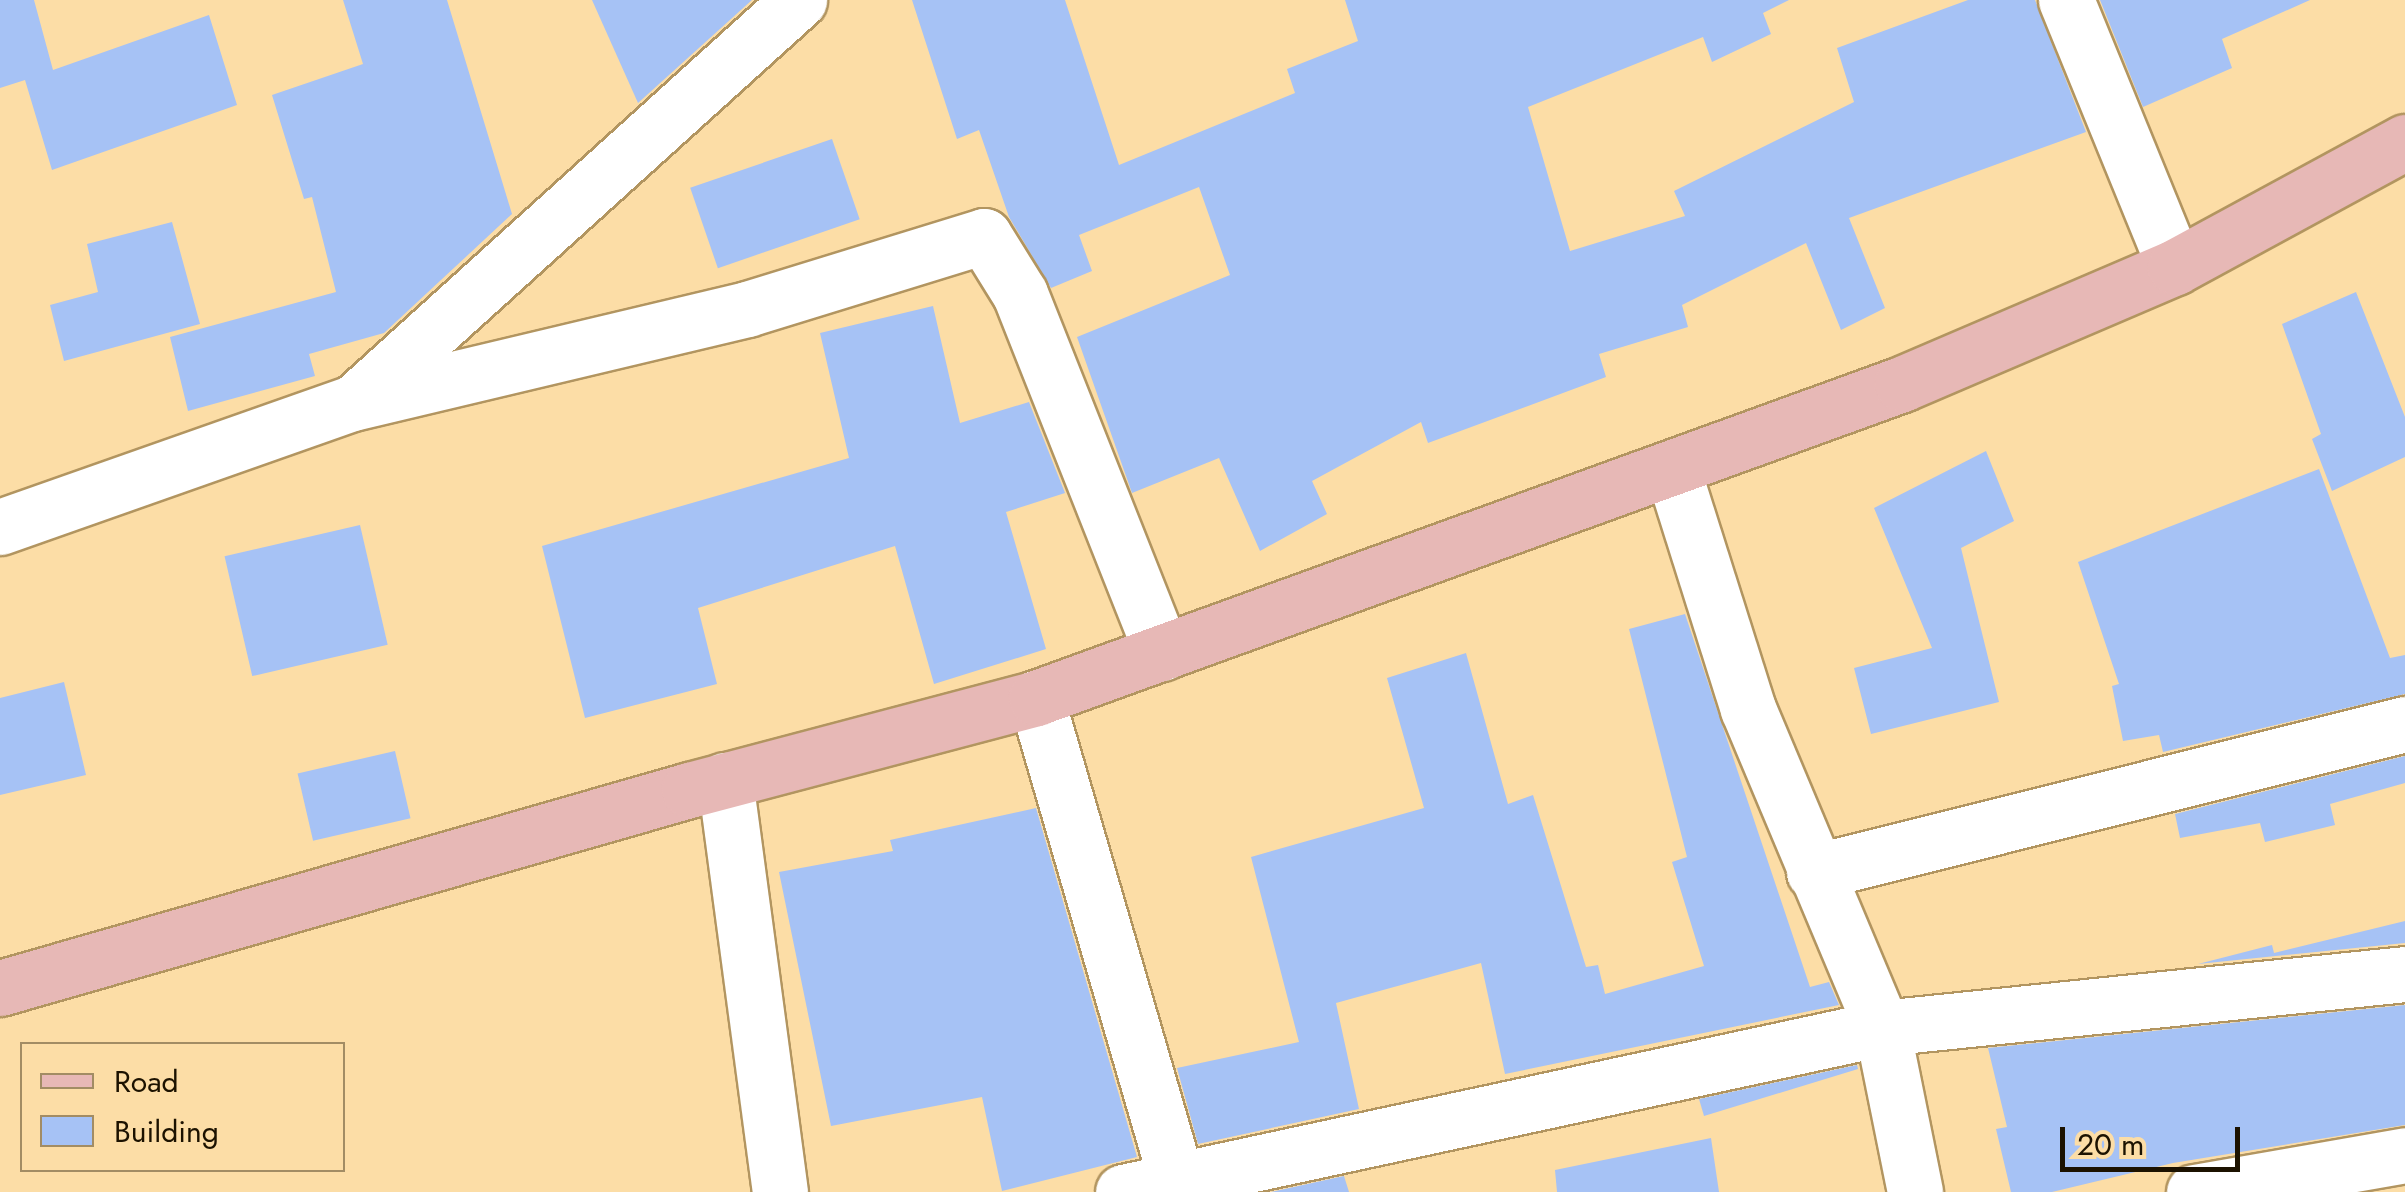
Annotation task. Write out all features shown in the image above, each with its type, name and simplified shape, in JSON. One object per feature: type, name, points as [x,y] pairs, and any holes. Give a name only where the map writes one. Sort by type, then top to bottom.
[{"type":"main road","points":[[0,988],[726,780],[1036,698],[1902,384],[2174,267],[2405,142]]},
{"type":"street","points":[[353,404],[799,0]]},
{"type":"street","points":[[2066,0],[2174,267]]},
{"type":"street","points":[[0,528],[353,404],[747,309],[984,236],[1020,294],[1162,653]]},
{"type":"street","points":[[1672,468],[1748,709],[1882,1028],[1914,1192]]},
{"type":"street","points":[[1036,698],[1180,1186]]},
{"type":"street","points":[[1814,872],[2405,724]]},
{"type":"street","points":[[726,780],[780,1192]]},
{"type":"street","points":[[1123,1192],[1180,1186],[1882,1028],[2405,974]]},
{"type":"street","points":[[2194,1192],[2405,1155]]},
{"type":"building","points":[[0,0],[34,0],[53,70],[209,15],[237,105],[52,170],[25,80],[0,88]]},
{"type":"building","points":[[343,0],[447,0],[512,214],[384,333],[309,354],[315,376],[188,411],[170,337],[336,292],[312,197],[304,199],[272,95],[363,64]]},
{"type":"building","points":[[592,0],[752,0],[638,103]]},
{"type":"building","points":[[912,0],[1065,0],[1119,165],[1295,93],[1287,69],[1358,41],[1345,0],[1789,0],[1763,13],[1771,34],[1712,62],[1703,37],[1528,107],[1570,251],[1685,216],[1674,191],[1854,102],[1837,48],[1968,0],[2035,0],[2086,132],[1849,218],[1885,308],[1841,330],[1806,243],[1682,305],[1688,327],[1599,354],[1606,377],[1428,443],[1421,422],[1312,481],[1327,514],[1260,551],[1219,458],[1132,493],[1077,337],[1230,275],[1199,187],[1079,235],[1092,271],[1051,288],[1009,217],[979,130],[957,139]]},
{"type":"building","points":[[2100,0],[2310,0],[2222,39],[2232,68],[2143,107]]},
{"type":"building","points":[[832,139],[860,219],[718,268],[690,188]]},
{"type":"building","points":[[172,222],[200,324],[64,361],[50,305],[98,292],[87,244]]},
{"type":"building","points":[[2356,292],[2405,417],[2405,457],[2332,491],[2312,439],[2321,434],[2282,324]]},
{"type":"building","points":[[933,306],[960,423],[1029,402],[1065,493],[1006,512],[1046,649],[934,684],[895,546],[698,608],[717,684],[585,718],[542,546],[849,458],[820,333]]},
{"type":"building","points":[[1986,451],[2014,521],[1961,548],[1999,702],[1871,734],[1854,668],[1932,648],[1874,508]]},
{"type":"building","points":[[2319,469],[2390,658],[2405,655],[2405,694],[2163,752],[2159,735],[2123,741],[2112,686],[2119,684],[2078,562]]},
{"type":"building","points":[[360,525],[388,645],[252,676],[225,556]]},
{"type":"building","points":[[1685,614],[1810,987],[1829,982],[1839,1005],[1505,1074],[1481,963],[1336,1003],[1359,1109],[1198,1144],[1177,1068],[1299,1042],[1251,857],[1424,808],[1387,678],[1466,653],[1508,804],[1533,795],[1586,967],[1598,965],[1605,994],[1704,966],[1672,862],[1687,857],[1629,629]]},
{"type":"building","points":[[64,682],[86,775],[0,795],[0,698]]},
{"type":"building","points":[[395,751],[411,818],[313,841],[298,773]]},
{"type":"building","points":[[2405,756],[2405,783],[2330,804],[2335,825],[2265,842],[2260,823],[2180,838],[2175,814]]},
{"type":"building","points":[[1036,808],[1137,1157],[1002,1191],[982,1097],[831,1126],[779,872],[893,851],[890,840]]},
{"type":"building","points":[[2405,921],[2405,943],[2198,964],[2272,945],[2274,953]]},
{"type":"building","points":[[2405,1005],[2405,1125],[2173,1163],[2052,1192],[2011,1192],[1996,1129],[2007,1127],[1988,1048]]},
{"type":"building","points":[[1857,1065],[1858,1069],[1704,1116],[1699,1099]]},
{"type":"building","points":[[1711,1138],[1719,1192],[1557,1192],[1555,1170]]},
{"type":"building","points":[[1344,1176],[1349,1192],[1271,1192]]}]
